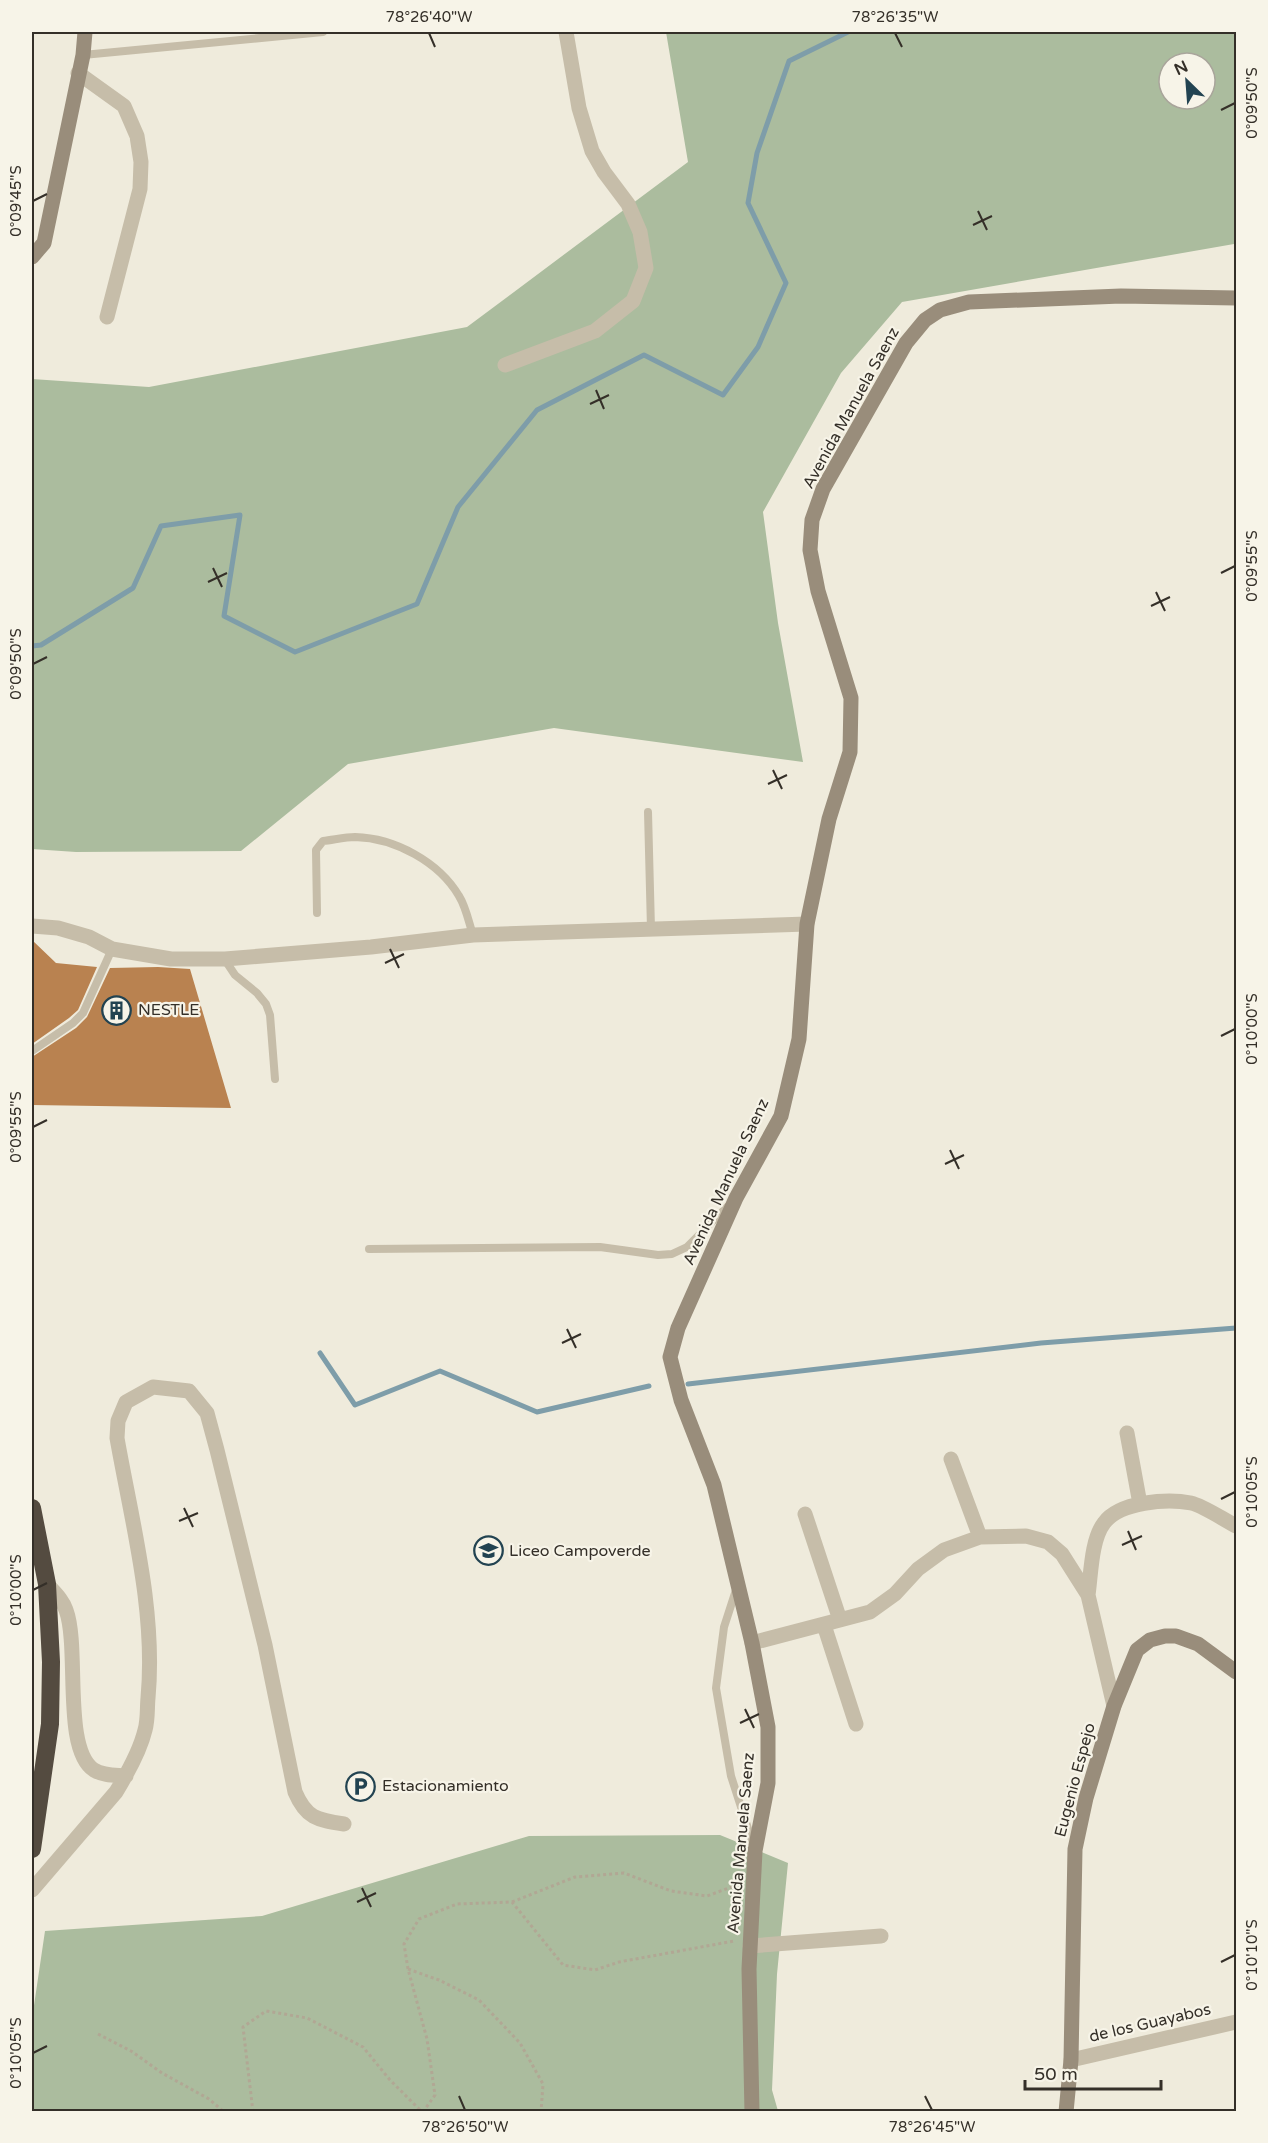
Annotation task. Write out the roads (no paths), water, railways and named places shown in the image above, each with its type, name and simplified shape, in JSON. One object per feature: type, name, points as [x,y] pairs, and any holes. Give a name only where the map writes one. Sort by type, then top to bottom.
[{"type":"highway","points":[[32,1508],[47,1584],[51,1662],[50,1724],[32,1850]]},
{"type":"street","points":[[32,257],[44,243],[83,55],[85,32]]},
{"type":"street","points":[[505,365],[595,331],[633,301],[646,268],[640,232],[628,204],[604,172],[592,151],[579,108],[566,32]]},
{"type":"street","points":[[78,74],[124,106],[137,136],[141,162],[140,189],[107,317]]},
{"type":"street","name":"Avenida Manuela Saenz","points":[[752,2112],[751,1942],[755,1851],[768,1783],[768,1727],[752,1643],[714,1485],[681,1400],[670,1357],[678,1328],[736,1198],[781,1116],[799,1039],[807,924],[829,819],[850,752],[851,698],[818,591],[810,550],[812,520],[823,489],[906,343],[925,320],[940,310],[969,302],[1121,296],[1236,298]]},
{"type":"street","points":[[32,926],[58,928],[89,937],[112,948],[171,959],[225,959],[371,947],[473,935],[807,924]]},
{"type":"street","points":[[32,1890],[96,1817],[126,1776],[145,1730],[150,1678],[149,1630],[117,1438],[118,1421],[126,1402],[153,1387],[189,1391],[207,1413],[265,1645],[295,1792],[301,1808],[311,1816],[322,1821],[344,1824]]},
{"type":"street","points":[[1127,1433],[1140,1504]]},
{"type":"street","points":[[951,1459],[980,1537]]},
{"type":"street","points":[[1088,1595],[1095,1544],[1104,1523],[1120,1509],[1164,1502],[1192,1503],[1236,1526]]},
{"type":"street","points":[[805,1514],[840,1620]]},
{"type":"street","points":[[752,1643],[870,1612],[895,1594],[918,1569],[944,1550],[980,1537],[1026,1536],[1048,1542],[1062,1554],[1088,1595],[1114,1706]]},
{"type":"street","points":[[47,1584],[63,1602],[67,1611],[72,1638],[76,1733],[81,1755],[93,1770],[104,1774],[126,1776]]},
{"type":"street","points":[[824,1625],[856,1724]]},
{"type":"street","name":"Eugenio Espejo","points":[[1066,2112],[1071,2060],[1075,1849],[1086,1798],[1114,1706],[1137,1650],[1150,1640],[1165,1636],[1184,1638],[1198,1644],[1236,1672]]},
{"type":"street","points":[[751,1942],[881,1936]]},
{"type":"street","name":"de los Guayabos","points":[[1071,2060],[1236,2022]]},
{"type":"lane","points":[[83,55],[323,32]]},
{"type":"lane","points":[[648,812],[651,929]]},
{"type":"lane","points":[[317,913],[316,850],[323,841],[355,837],[387,843],[416,854],[435,867],[460,897],[473,935]]},
{"type":"lane","points":[[32,1051],[83,1013],[112,948]]},
{"type":"lane","points":[[225,959],[234,975],[257,993],[266,1004],[270,1015],[275,1079]]},
{"type":"lane","points":[[369,1249],[600,1247],[658,1255],[672,1254],[687,1247],[736,1198]]},
{"type":"lane","points":[[738,1586],[724,1627],[716,1688],[731,1776],[755,1851]]},
{"type":"waterway","points":[[32,646],[41,645],[133,588],[161,526],[240,515],[224,616],[295,652],[417,604],[458,507],[537,410],[644,355],[723,395],[758,347],[786,283],[748,203],[757,153],[789,61],[848,32]]},
{"type":"waterway","points":[[688,1384],[1041,1343],[1236,1328]]},
{"type":"waterway","points":[[320,1353],[355,1405],[440,1371],[537,1412],[649,1386]]},
{"type":"place","name":"NESTLE","points":[[117,1010]]},
{"type":"place","name":"Liceo Campoverde","points":[[488,1551]]},
{"type":"place","name":"Estacionamiento","points":[[361,1786]]}]
